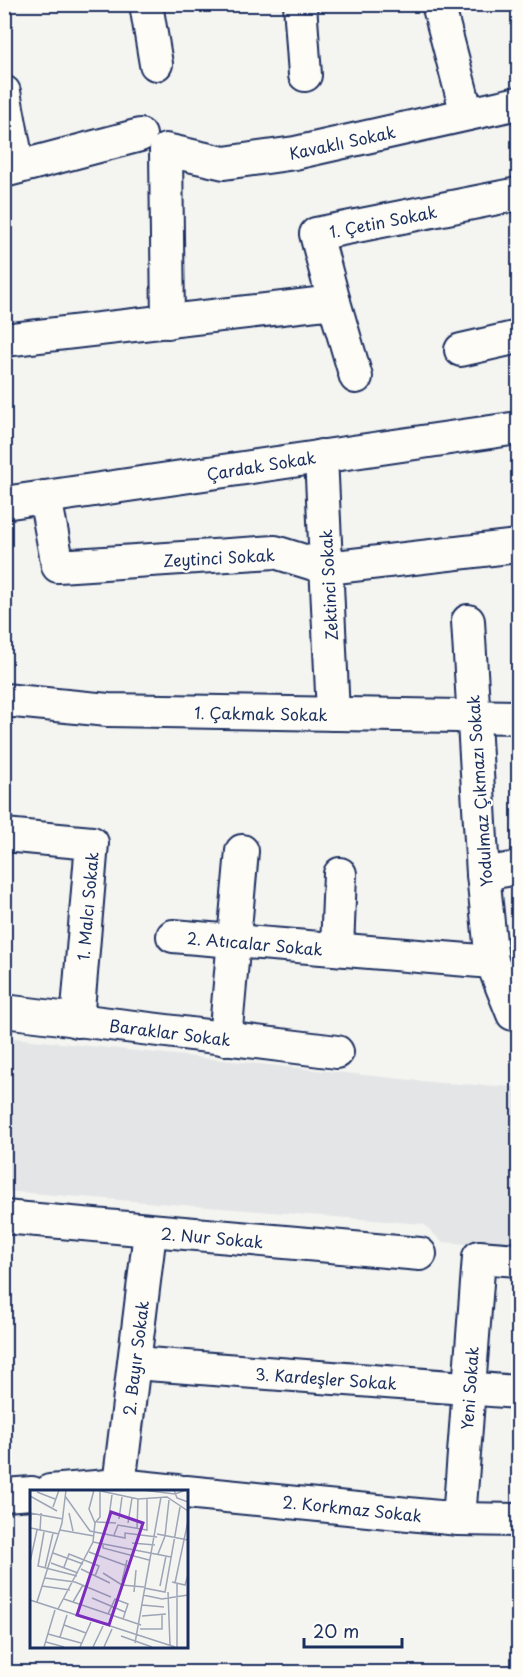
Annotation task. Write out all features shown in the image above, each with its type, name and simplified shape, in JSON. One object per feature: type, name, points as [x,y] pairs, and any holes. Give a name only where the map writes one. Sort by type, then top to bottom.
[{"type":"street","points":[[146,4],[156,64]]},
{"type":"street","points":[[300,4],[305,75]]},
{"type":"street","points":[[438,4],[467,114]]},
{"type":"street","points":[[4,92],[11,169],[153,142],[168,322]]},
{"type":"street","name":"Kavaklı Sokak","points":[[153,142],[225,163],[295,153],[519,103]]},
{"type":"street","name":"1. Çetin Sokak","points":[[356,377],[316,234],[519,194]]},
{"type":"street","points":[[4,340],[334,302]]},
{"type":"street","points":[[461,350],[519,337]]},
{"type":"street","name":"Çardak Sokak","points":[[4,503],[519,428]]},
{"type":"street","name":"Zektinci Sokak","points":[[321,456],[333,714]]},
{"type":"street","name":"Zeytinci Sokak","points":[[45,497],[58,566],[275,552],[327,568],[519,546]]},
{"type":"street","name":"Yodulmaz Çıkmazı Sokak","points":[[468,621],[483,874],[492,962]]},
{"type":"street","name":"1. Çakmak Sokak","points":[[4,700],[108,710],[519,717]]},
{"type":"street","name":"1. Malcı Sokak","points":[[4,835],[92,843],[77,1021]]},
{"type":"street","points":[[225,1039],[242,851]]},
{"type":"street","points":[[483,874],[519,868]]},
{"type":"street","name":"2. Atıcalar Sokak","points":[[337,949],[340,874]]},
{"type":"street","name":"2. Atıcalar Sokak","points":[[173,936],[492,962]]},
{"type":"street","points":[[492,962],[513,1014],[519,1012]]},
{"type":"street","name":"Baraklar Sokak","points":[[4,1011],[336,1052]]},
{"type":"street","name":"2. Nur Sokak","points":[[4,1217],[150,1232],[420,1254]]},
{"type":"street","name":"2. Bayır Sokak","points":[[119,1485],[150,1232]]},
{"type":"street","name":"Yeni Sokak","points":[[459,1519],[479,1257],[519,1260]]},
{"type":"street","name":"3. Kardeşler Sokak","points":[[134,1363],[519,1392]]},
{"type":"street","points":[[62,1490],[119,1485],[167,1490]]},
{"type":"street","points":[[4,1495],[30,1492]]},
{"type":"street","name":"2. Korkmaz Sokak","points":[[188,1492],[459,1519],[519,1520]]},
{"type":"shaded area","points":[[4,1037],[440,1083],[518,1087],[518,1248],[442,1242],[424,1224],[5,1191]]}]
